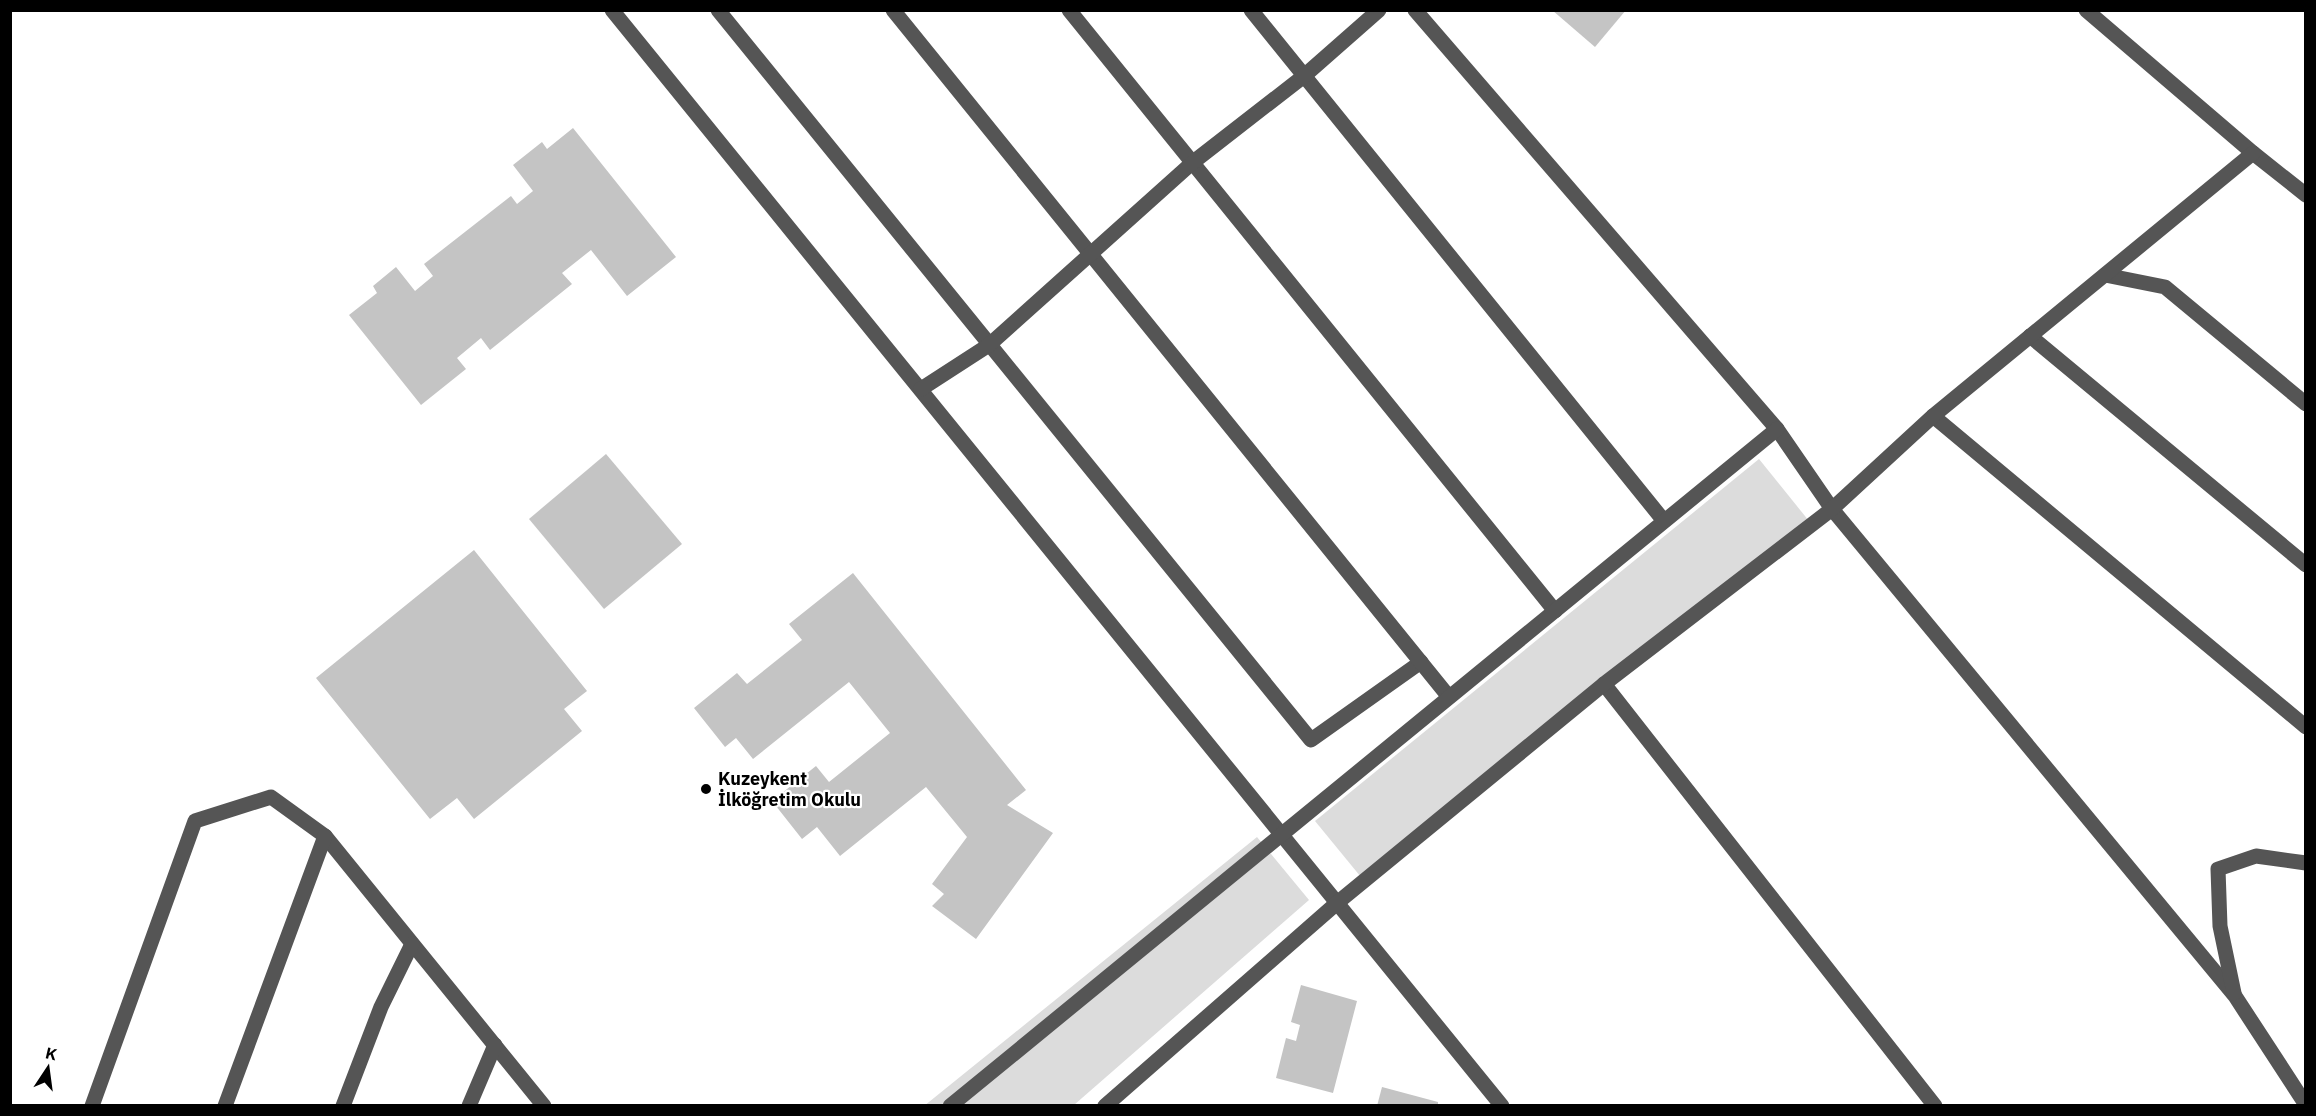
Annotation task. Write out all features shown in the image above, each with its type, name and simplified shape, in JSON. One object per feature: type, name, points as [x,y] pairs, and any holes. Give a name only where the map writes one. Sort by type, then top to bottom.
[{"type":"street","points":[[612,10],[1502,1106]]},
{"type":"street","points":[[718,10],[1311,740],[1421,662]]},
{"type":"street","points":[[893,10],[1449,697]]},
{"type":"street","points":[[1069,10],[1555,610]]},
{"type":"street","points":[[1251,10],[1665,521]]},
{"type":"street","points":[[921,390],[989,345],[1192,163],[1304,76],[1379,10]]},
{"type":"street","points":[[1415,10],[1777,429],[1832,509],[2235,996],[2306,1105]]},
{"type":"street","points":[[2086,10],[2253,153],[2306,195]]},
{"type":"street","points":[[1105,1106],[1337,903],[1604,684],[1832,509],[1933,416],[2253,153]]},
{"type":"street","points":[[2105,275],[2165,286],[2306,404]]},
{"type":"street","points":[[2030,336],[2306,565]]},
{"type":"street","points":[[1933,416],[2306,727]]},
{"type":"street","points":[[950,1106],[1777,429]]},
{"type":"street","points":[[1604,684],[1935,1106]]},
{"type":"street","points":[[92,1106],[195,821],[271,797],[326,837],[544,1106]]},
{"type":"street","points":[[225,1106],[326,837]]},
{"type":"street","points":[[2235,996],[2220,926],[2218,868],[2256,856],[2306,863]]},
{"type":"street","points":[[343,1106],[381,1006],[412,944]]},
{"type":"street","points":[[469,1106],[495,1045]]},
{"type":"shaded area","points":[[1759,459],[1809,521],[1365,882],[1315,821]]},
{"type":"shaded area","points":[[1257,837],[1309,900],[1074,1105],[924,1106]]},
{"type":"building","points":[[1552,10],[1626,10],[1595,47]]},
{"type":"building","points":[[573,128],[676,257],[627,296],[591,250],[562,273],[572,284],[490,350],[481,338],[457,358],[466,369],[421,405],[349,315],[377,293],[373,286],[396,267],[415,291],[433,276],[424,264],[511,196],[517,204],[533,191],[513,165],[542,142],[547,149]]},
{"type":"building","points":[[606,454],[682,544],[604,609],[529,519]]},
{"type":"building","points":[[474,550],[587,691],[564,709],[582,731],[474,819],[457,798],[430,819],[316,678]]},
{"type":"building","points":[[853,573],[1026,790],[1007,805],[1053,833],[976,939],[932,906],[944,894],[932,884],[967,837],[926,787],[840,856],[817,827],[802,839],[772,801],[816,766],[829,782],[890,733],[849,682],[753,759],[736,738],[725,747],[694,708],[737,673],[747,684],[802,640],[789,624]]},
{"type":"building","points":[[1301,985],[1357,1001],[1333,1093],[1276,1078],[1286,1038],[1296,1041],[1300,1025],[1291,1022]]},
{"type":"building","points":[[1382,1087],[1438,1102],[1438,1106],[1377,1106]]},
{"type":"place","name":"Kuzeykent İlköğretim Okulu","points":[[706,789]]}]
